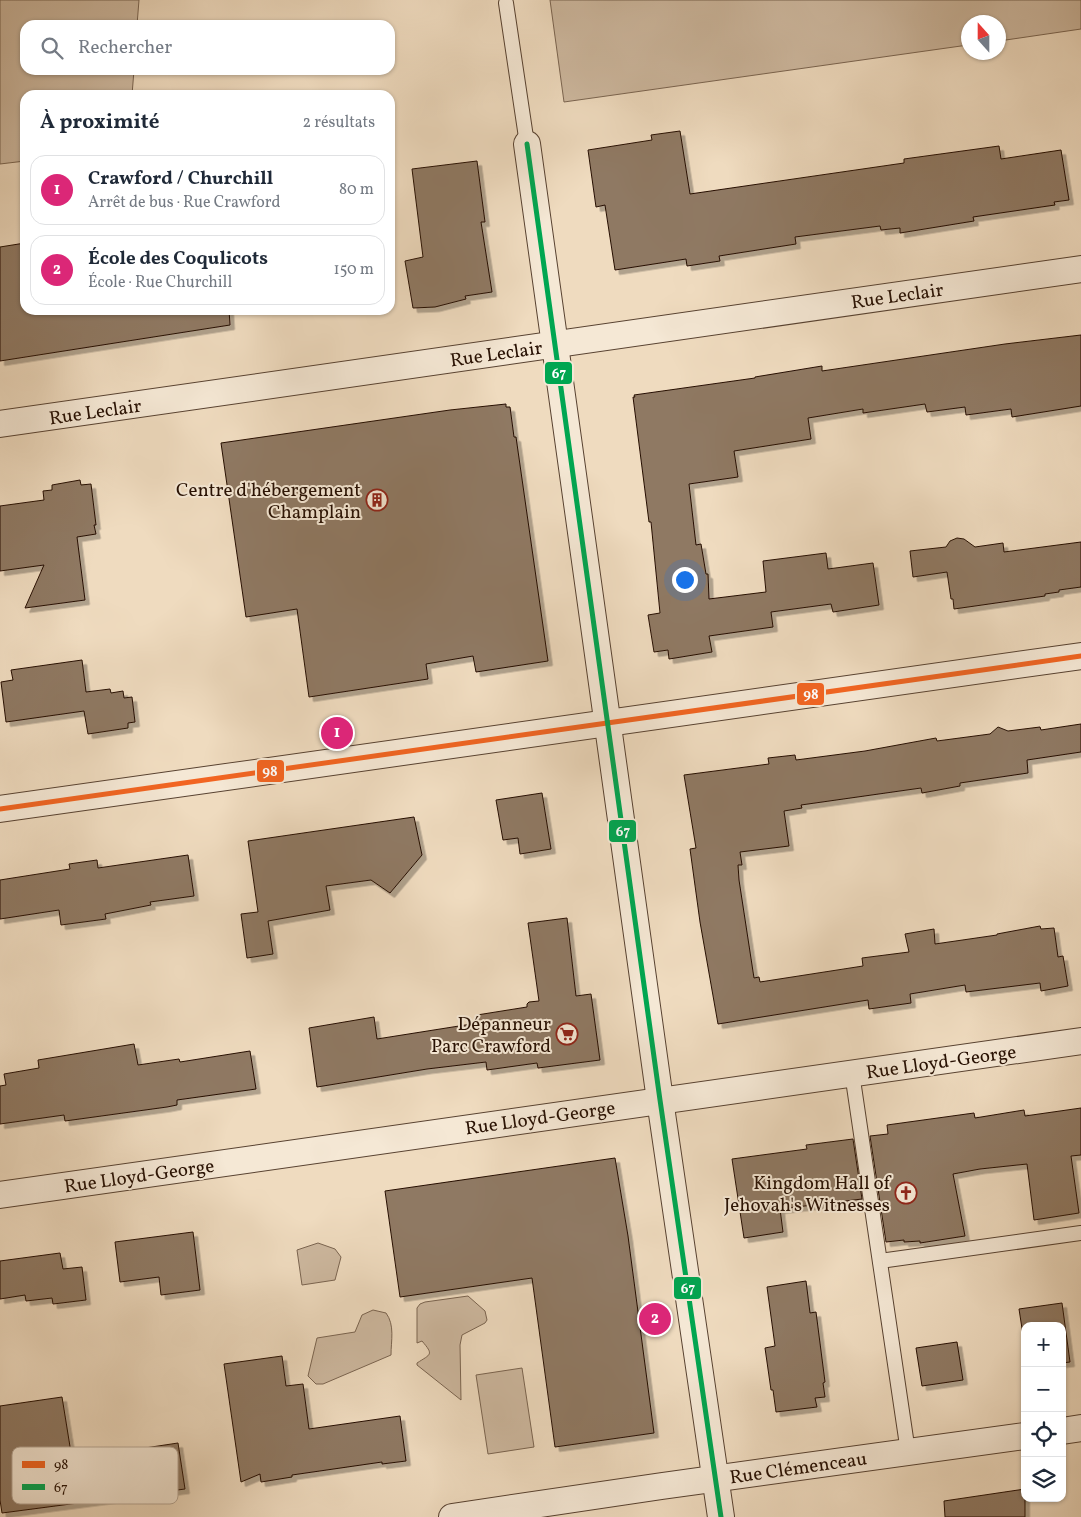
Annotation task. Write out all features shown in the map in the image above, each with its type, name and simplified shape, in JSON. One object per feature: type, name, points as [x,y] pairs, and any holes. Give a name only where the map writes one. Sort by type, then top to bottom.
[{"type":"street","points":[[527,144],[720,1517]]},
{"type":"street","name":"Rue Leclair","points":[[0,424],[1081,269]]},
{"type":"street","points":[[0,809],[1081,656]]},
{"type":"street","name":"Rue Lloyd-George","points":[[0,1195],[1081,1041]]},
{"type":"street","points":[[1066,1430],[1081,1428]]},
{"type":"street","name":"Rue Clémenceau","points":[[452,1517],[716,1478],[1021,1437]]},
{"type":"lane","points":[[506,4],[527,144]]},
{"type":"lane","points":[[852,1073],[908,1452]]},
{"type":"lane","points":[[880,1261],[1081,1233]]},
{"type":"shaded area","points":[[0,0],[139,0],[137,20],[20,20],[20,75],[134,75],[132,90],[20,90],[20,162],[0,164]]},
{"type":"shaded area","points":[[550,0],[1081,0],[1081,29],[1006,40],[1006,15],[961,15],[961,46],[564,102]]},
{"type":"shaded area","points":[[318,1243],[335,1249],[341,1257],[335,1280],[302,1285],[297,1250]]},
{"type":"shaded area","points":[[468,1296],[485,1311],[487,1320],[485,1323],[462,1335],[460,1345],[461,1400],[417,1365],[417,1363],[428,1356],[429,1352],[422,1341],[417,1343],[417,1308],[425,1302]]},
{"type":"shaded area","points":[[373,1310],[386,1313],[391,1323],[391,1355],[323,1384],[316,1384],[308,1376],[317,1338],[355,1332],[362,1315]]},
{"type":"shaded area","points":[[522,1368],[534,1447],[488,1454],[476,1375]]},
{"type":"building","points":[[680,131],[690,194],[904,163],[904,159],[999,146],[1001,159],[1061,150],[1069,200],[1054,202],[1055,205],[973,217],[974,221],[900,233],[900,228],[881,230],[880,226],[795,237],[796,244],[719,256],[720,261],[687,266],[686,259],[615,270],[605,205],[596,207],[588,150],[652,140],[651,135]]},
{"type":"building","points":[[477,161],[485,222],[481,222],[492,292],[465,296],[466,299],[435,307],[413,308],[405,261],[423,257],[412,169]]},
{"type":"building","points":[[20,244],[20,315],[229,315],[230,325],[0,361],[0,247]]},
{"type":"building","points":[[1081,335],[1081,406],[1012,417],[1011,409],[966,415],[965,407],[927,412],[925,404],[863,413],[863,409],[808,418],[811,439],[734,451],[738,477],[689,484],[696,545],[701,544],[706,574],[708,574],[709,599],[766,592],[763,561],[826,553],[828,569],[873,563],[879,605],[833,612],[831,604],[771,612],[773,627],[709,636],[712,652],[669,659],[668,650],[654,652],[648,615],[660,613],[651,522],[649,522],[634,395],[755,378],[822,366],[822,371],[1005,344]]},
{"type":"building","name":"Centre d'hébergement Champlain","points":[[506,404],[506,407],[510,407],[514,437],[516,437],[548,661],[476,672],[473,656],[426,664],[428,679],[309,697],[297,609],[246,617],[221,443],[450,410]]},
{"type":"building","points":[[80,480],[81,485],[91,484],[96,525],[94,525],[96,534],[77,537],[85,600],[25,608],[44,565],[0,571],[0,506],[44,500],[43,491],[52,490],[52,485]]},
{"type":"building","points":[[957,538],[964,539],[975,547],[1003,543],[1004,552],[1081,542],[1081,587],[1059,590],[1059,592],[1045,594],[1045,596],[954,609],[947,572],[913,577],[910,551],[946,547],[950,541]]},
{"type":"building","points":[[82,660],[86,692],[110,689],[111,693],[123,691],[124,698],[132,697],[135,722],[128,723],[128,728],[88,734],[84,711],[6,722],[1,682],[13,680],[11,670]]},
{"type":"building","points":[[1081,724],[1081,752],[1027,760],[1028,773],[960,783],[960,786],[922,793],[921,788],[801,805],[802,808],[784,811],[789,846],[740,852],[742,865],[738,865],[754,978],[759,977],[760,982],[863,966],[862,958],[909,952],[905,934],[934,929],[935,944],[997,935],[1040,926],[1041,929],[1054,928],[1058,957],[1063,956],[1068,986],[1041,991],[1040,983],[966,992],[965,985],[910,994],[911,1003],[869,1009],[868,1000],[718,1024],[700,922],[690,849],[696,848],[684,775],[769,764],[768,758],[795,755],[796,760],[865,751],[936,738],[937,741],[990,734],[998,727],[1008,731],[1040,727],[1041,730]]},
{"type":"building","points":[[542,793],[551,849],[520,854],[518,838],[503,840],[496,800]]},
{"type":"building","points":[[414,817],[422,855],[390,893],[371,880],[326,886],[330,910],[268,921],[273,954],[247,958],[241,914],[258,912],[248,841]]},
{"type":"building","points":[[188,855],[194,896],[150,902],[151,905],[105,914],[106,919],[61,925],[59,910],[0,919],[0,880],[70,869],[69,864],[97,860],[98,868]]},
{"type":"building","points":[[567,918],[576,996],[591,994],[600,1060],[538,1068],[537,1063],[487,1070],[486,1062],[427,1069],[317,1087],[309,1028],[374,1017],[377,1039],[478,1023],[477,1015],[527,1007],[529,1002],[539,1001],[528,923]]},
{"type":"building","points":[[134,1044],[138,1065],[179,1059],[180,1062],[250,1051],[256,1089],[177,1100],[177,1105],[167,1107],[65,1121],[64,1115],[0,1124],[0,1086],[6,1085],[4,1074],[39,1068],[38,1060]]},
{"type":"building","points":[[1081,1108],[1081,1155],[1071,1156],[1079,1213],[1034,1220],[1027,1164],[980,1169],[953,1174],[965,1236],[920,1243],[920,1241],[904,1242],[904,1240],[886,1242],[870,1136],[888,1134],[887,1125],[974,1113],[975,1118],[1024,1110],[1025,1116]]},
{"type":"building","points":[[853,1139],[862,1199],[780,1209],[783,1232],[744,1238],[732,1159],[807,1149],[806,1145]]},
{"type":"building","points":[[615,1158],[628,1236],[654,1433],[555,1447],[532,1278],[400,1297],[385,1191]]},
{"type":"building","points":[[193,1232],[200,1290],[161,1295],[159,1277],[120,1282],[115,1242]]},
{"type":"building","points":[[60,1253],[63,1269],[82,1267],[86,1300],[53,1304],[52,1298],[26,1301],[25,1295],[0,1299],[0,1261]]},
{"type":"building","points":[[806,1281],[810,1313],[816,1312],[825,1382],[823,1383],[825,1397],[815,1398],[817,1407],[776,1412],[765,1348],[775,1346],[767,1287]]},
{"type":"building","points":[[1062,1303],[1065,1322],[1021,1322],[1019,1309]]},
{"type":"building","points":[[1066,1332],[1070,1362],[1066,1362]]},
{"type":"building","points":[[957,1342],[963,1380],[922,1386],[916,1348]]},
{"type":"building","points":[[282,1356],[286,1386],[303,1384],[309,1429],[400,1416],[406,1461],[382,1464],[382,1462],[292,1475],[292,1477],[261,1482],[260,1474],[241,1482],[224,1364]]},
{"type":"building","points":[[62,1397],[70,1447],[12,1447],[12,1504],[71,1504],[2,1513],[0,1500],[0,1406]]},
{"type":"building","points":[[178,1443],[185,1489],[178,1490],[178,1447],[152,1447]]},
{"type":"building","points":[[1021,1490],[1021,1502],[1025,1502],[1025,1517],[945,1517],[944,1501]]},
{"type":"transit line","name":"67","points":[[527,144],[660,1100],[721,1517]]},
{"type":"transit line","name":"98","points":[[0,809],[1081,656]]},
{"type":"place","name":"Centre d'hébergement Champlain","points":[[377,500]]},
{"type":"place","name":"Crawford / Churchill","points":[[337,733]]},
{"type":"place","name":"Dépanneur Parc Crawford","points":[[567,1034]]},
{"type":"place","name":"Kingdom Hall of Jehovah's Witnesses","points":[[906,1193]]},
{"type":"place","name":"École des Coqulicots","points":[[655,1319]]}]
